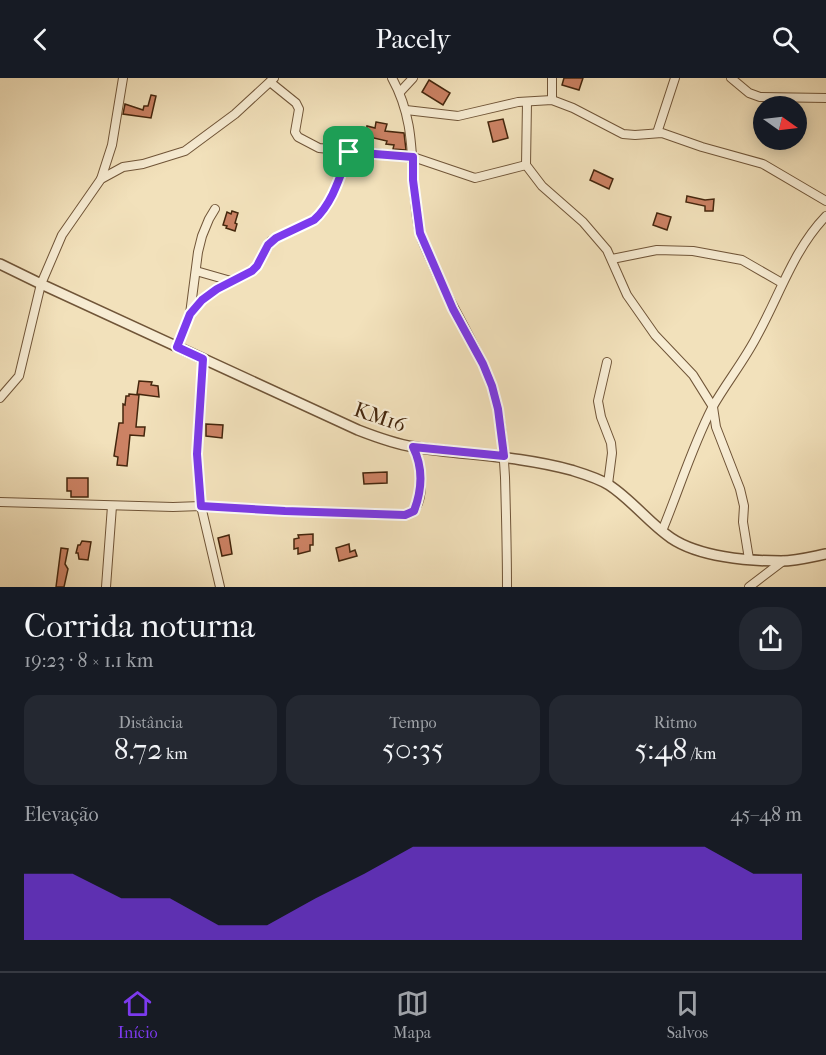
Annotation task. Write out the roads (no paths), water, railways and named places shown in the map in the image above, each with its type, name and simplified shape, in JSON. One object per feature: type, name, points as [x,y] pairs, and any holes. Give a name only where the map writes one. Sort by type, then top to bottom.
[{"type":"street","points":[[1,395],[19,376],[41,285],[62,235],[101,179],[112,145],[123,78]]},
{"type":"street","points":[[392,78],[400,92],[411,131],[413,180],[420,233],[453,309],[483,364],[498,409],[504,456],[507,587]]},
{"type":"street","points":[[400,92],[414,78]]},
{"type":"street","points":[[552,78],[552,100]]},
{"type":"street","points":[[657,133],[675,78]]},
{"type":"street","points":[[731,78],[749,93],[760,97],[826,98]]},
{"type":"street","points":[[101,179],[123,167],[142,164],[185,151],[235,114],[272,80],[296,103],[298,137],[319,148],[413,157],[475,178],[526,165]]},
{"type":"street","points":[[406,110],[458,116],[527,102],[552,100],[573,108],[623,134],[657,133],[763,164],[826,201]]},
{"type":"street","points":[[527,102],[526,165],[542,186],[583,222],[607,250],[627,296],[655,335],[693,375],[713,408],[716,427],[740,489],[749,559]]},
{"type":"street","points":[[190,314],[202,300],[231,281],[252,271],[271,241],[320,215],[335,190],[349,152]]},
{"type":"street","points":[[177,347],[190,314],[202,236],[215,209]]},
{"type":"street","points":[[662,531],[692,453],[713,408],[758,334],[807,237],[826,216]]},
{"type":"street","points":[[612,259],[657,250],[693,251],[742,260],[782,283]]},
{"type":"street","name":"KM16","points":[[0,264],[41,285],[358,430],[387,441],[413,447],[504,456],[591,476],[608,484],[662,531],[683,546],[699,551],[749,559],[783,561],[826,554]]},
{"type":"street","points":[[196,271],[231,281]]},
{"type":"street","points":[[203,359],[197,454],[201,506],[220,587]]},
{"type":"street","points":[[607,362],[598,401],[601,417],[611,443],[608,484]]},
{"type":"street","points":[[0,502],[201,506],[405,515],[414,511],[420,496],[418,458],[413,447]]},
{"type":"street","points":[[106,587],[112,506]]},
{"type":"street","points":[[749,587],[783,561]]}]
